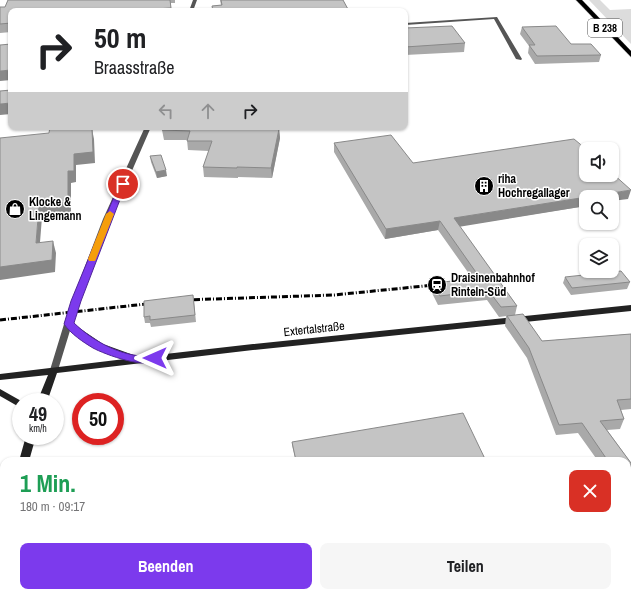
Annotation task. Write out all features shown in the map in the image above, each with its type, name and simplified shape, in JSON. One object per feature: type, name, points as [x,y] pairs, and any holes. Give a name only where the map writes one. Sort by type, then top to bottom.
[{"type":"main road","name":"B 238","points":[[579,0],[631,55]]},
{"type":"main road","name":"Extertalstraße","points":[[0,377],[141,360],[631,308]]},
{"type":"main road","points":[[69,324],[81,335],[96,345],[114,353],[141,360]]},
{"type":"main road","points":[[45,393],[54,370]]},
{"type":"main road","points":[[0,392],[12,399]]},
{"type":"main road","points":[[25,457],[28,445]]},
{"type":"street","points":[[408,24],[495,18],[519,59]]},
{"type":"street","points":[[54,370],[69,324],[108,219],[147,130]]},
{"type":"shaded area","points":[[589,0],[600,0],[610,10],[631,9],[631,44]]},
{"type":"building","points":[[8,0],[170,0],[171,8],[8,8],[8,23],[0,24],[0,7],[5,7]]},
{"type":"building","points":[[221,0],[343,0],[347,8],[212,8],[212,6],[222,5]]},
{"type":"building","points":[[452,26],[465,43],[408,47],[408,28]]},
{"type":"building","points":[[556,26],[571,44],[591,44],[601,55],[537,56],[529,45],[535,45],[522,27]]},
{"type":"building","points":[[8,44],[8,70],[0,71],[0,45]]},
{"type":"building","points":[[8,90],[8,103],[0,104],[0,91]]},
{"type":"building","points":[[50,130],[92,130],[93,152],[74,154],[74,171],[68,171],[68,202],[39,206],[36,243],[53,241],[52,260],[0,267],[0,138],[49,133]]},
{"type":"building","points":[[162,130],[279,130],[271,168],[203,167],[212,141],[187,141],[190,131]]},
{"type":"building","name":"riha Hochregallager","points":[[391,135],[413,163],[574,139],[579,143],[579,182],[619,182],[619,179],[631,190],[619,192],[619,190],[579,190],[579,198],[454,218],[517,306],[501,307],[488,290],[440,296],[434,283],[480,278],[440,221],[386,229],[334,143]]},
{"type":"building","points":[[161,155],[166,170],[156,172],[150,156]]},
{"type":"building","points":[[619,271],[621,271],[630,282],[572,288],[565,277],[579,276],[579,278],[619,278]]},
{"type":"building","points":[[193,295],[195,315],[150,320],[150,316],[144,317],[144,301]]},
{"type":"building","points":[[523,314],[542,341],[631,334],[631,399],[617,400],[624,419],[600,421],[627,457],[605,457],[582,423],[559,425],[529,348],[507,316]]},
{"type":"building","points":[[463,413],[484,457],[295,457],[292,442]]},
{"type":"railway","points":[[183,300],[334,295],[444,284]]},
{"type":"railway","points":[[0,320],[155,303]]},
{"type":"slow traffic","points":[[92,259],[110,214]]},
{"type":"place","name":"riha Hochregallager","points":[[484,186]]},
{"type":"place","name":"Klocke & Lingemann","points":[[15,209]]},
{"type":"place","name":"Draisinenbahnhof Rinteln-Süd","points":[[437,285]]},
{"type":"route","points":[[123,184],[72,311],[69,324],[81,335],[96,345],[114,353],[141,360],[155,358]]}]
